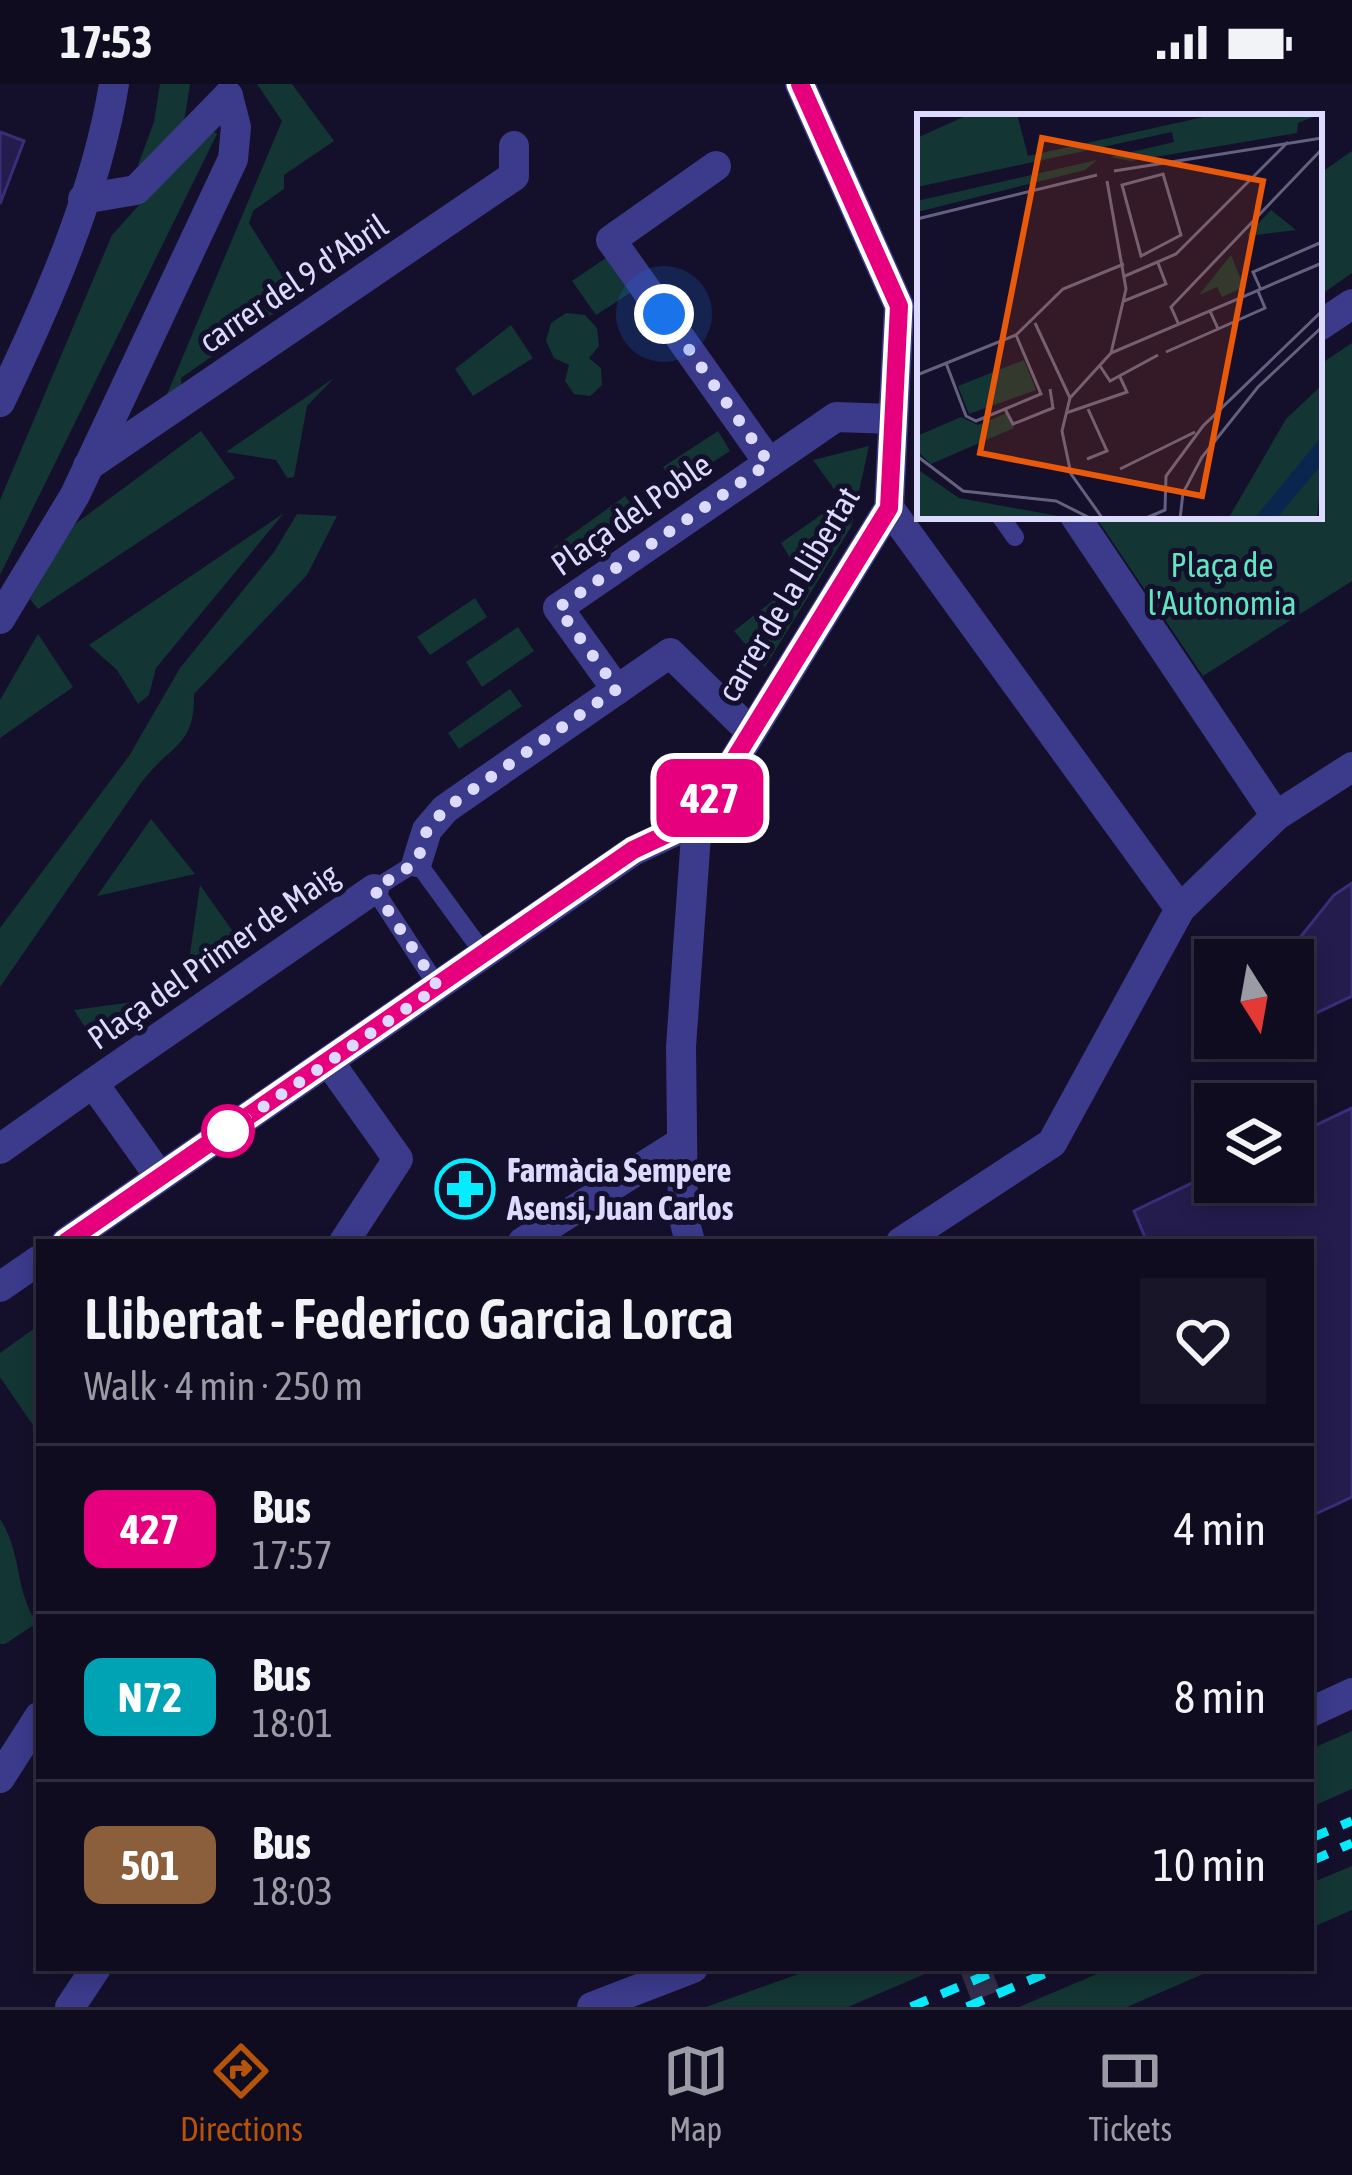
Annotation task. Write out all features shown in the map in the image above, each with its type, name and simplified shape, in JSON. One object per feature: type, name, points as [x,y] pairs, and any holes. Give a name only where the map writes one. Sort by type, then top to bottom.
[{"type":"street","points":[[0,402],[42,314],[106,133],[114,84]]},
{"type":"street","name":"carrer de la Llibertat","points":[[697,820],[889,508],[899,306],[800,84]]},
{"type":"street","points":[[83,199],[136,190],[227,90]]},
{"type":"street","name":"carrer del 9 d'Abril","points":[[0,619],[88,466],[233,159],[236,128],[227,90]]},
{"type":"street","name":"carrer del 9 d'Abril","points":[[88,466],[514,176],[514,146]]},
{"type":"street","name":"Plaça del Poble","points":[[716,166],[611,240],[769,463]]},
{"type":"street","points":[[1322,324],[1352,304]]},
{"type":"street","name":"Plaça del Poble","points":[[617,689],[558,608],[836,416],[893,418]]},
{"type":"street","points":[[889,508],[1180,909]]},
{"type":"street","points":[[1078,519],[1276,815]]},
{"type":"street","points":[[417,862],[427,830],[445,809],[670,653],[749,730]]},
{"type":"street","points":[[906,1239],[1052,1143],[1180,909],[1276,815],[1352,767]]},
{"type":"street","points":[[70,1239],[633,850],[697,820],[681,1047],[683,1215],[689,1239]]},
{"type":"street","name":"Plaça del Primer de Maig","points":[[0,1149],[374,889]]},
{"type":"street","points":[[329,1062],[398,1159],[347,1238]]},
{"type":"street","name":"Plaça del Primer de Maig","points":[[93,1083],[160,1178]]},
{"type":"street","points":[[529,1239],[682,1142]]},
{"type":"street","points":[[0,1287],[36,1263]]},
{"type":"street","points":[[1314,1711],[1352,1693]]},
{"type":"street","points":[[0,1778],[36,1722]]},
{"type":"street","points":[[70,2007],[94,1971]]},
{"type":"street","points":[[592,2007],[685,1971]]},
{"type":"lane","points":[[1002,519],[1016,537]]},
{"type":"lane","points":[[438,987],[374,889],[417,862],[484,954]]},
{"type":"green space","points":[[160,84],[190,84],[182,134],[151,166],[138,165],[154,122]]},
{"type":"green space","points":[[257,84],[292,84],[334,141],[284,175],[284,189],[253,211],[249,223],[296,298],[181,378],[181,394],[165,399],[282,121]]},
{"type":"green space","points":[[209,128],[217,134],[0,575],[0,500],[112,235]]},
{"type":"green space","points":[[1352,151],[1352,273],[1322,294],[1322,172]]},
{"type":"green space","points":[[606,258],[630,293],[596,315],[572,281]]},
{"type":"green space","points":[[566,313],[585,315],[597,328],[599,346],[589,358],[601,368],[602,385],[590,396],[574,394],[565,381],[569,365],[554,358],[546,341],[551,323]]},
{"type":"green space","points":[[511,325],[533,358],[473,396],[455,369]]},
{"type":"green space","name":"Plaça de l'Autonomia","points":[[1352,343],[1352,581],[1203,676],[1097,519],[1322,519],[1322,363]]},
{"type":"green space","points":[[334,378],[307,406],[294,477],[287,478],[276,460],[226,452]]},
{"type":"green space","points":[[201,431],[235,478],[38,609],[30,599],[71,527]]},
{"type":"green space","points":[[718,431],[730,451],[676,486],[663,467]]},
{"type":"green space","points":[[869,446],[851,527],[765,667],[734,631],[802,578],[781,543],[842,500],[813,460]]},
{"type":"green space","points":[[625,496],[638,513],[565,565],[553,548]]},
{"type":"green space","points":[[284,513],[156,668],[149,695],[138,704],[117,670],[89,645]]},
{"type":"green space","points":[[297,514],[337,516],[307,575],[194,694],[186,735],[141,783],[0,987],[0,928],[129,756],[180,668],[274,552]]},
{"type":"green space","points":[[475,598],[487,617],[430,655],[417,637]]},
{"type":"green space","points":[[518,627],[534,651],[482,687],[466,662]]},
{"type":"green space","points":[[38,634],[73,687],[0,738],[0,700]]},
{"type":"green space","points":[[510,689],[522,706],[459,749],[448,733]]},
{"type":"green space","points":[[151,819],[195,874],[97,896]]},
{"type":"green space","points":[[200,885],[239,940],[186,981]]},
{"type":"green space","points":[[162,998],[94,1041],[74,1010]]},
{"type":"green space","points":[[36,1327],[36,1430],[0,1377],[0,1353]]},
{"type":"green space","points":[[0,1519],[36,1624],[0,1644]]},
{"type":"green space","points":[[1352,1731],[1352,1789],[1314,1806],[1314,1748]]},
{"type":"green space","points":[[1352,1866],[1352,1910],[1314,1927],[1314,1882]]},
{"type":"green space","points":[[807,1971],[927,1973],[848,2007],[706,2007]]},
{"type":"green space","points":[[1104,1971],[1210,1971],[1127,2007],[1019,2007]]},
{"type":"building","points":[[0,132],[24,141],[0,204]]},
{"type":"building","points":[[1352,883],[1352,996],[1314,1014],[1314,939],[1299,939],[1334,895]]},
{"type":"building","points":[[1352,1108],[1352,1497],[1314,1515],[1314,1239],[1146,1239],[1134,1211],[1194,1182],[1194,1203],[1314,1203],[1314,1126]]},
{"type":"tunnel","points":[[976,1971],[990,2007]]},
{"type":"railway","points":[[1314,1837],[1352,1821]]},
{"type":"railway","points":[[1314,1860],[1352,1843]]},
{"type":"railway","points":[[911,2007],[996,1971]]},
{"type":"railway","points":[[967,2007],[1051,1971]]},
{"type":"bus line","name":"427","points":[[70,1239],[633,850],[697,820],[889,508],[899,306],[800,84]]},
{"type":"place","name":"Farmàcia Sempere Asensi, Juan Carlos","points":[[465,1189]]},
{"type":"route","points":[[228,1131],[438,987],[374,889],[417,862],[427,830],[445,809],[617,689],[558,608],[769,463],[664,314]]}]
